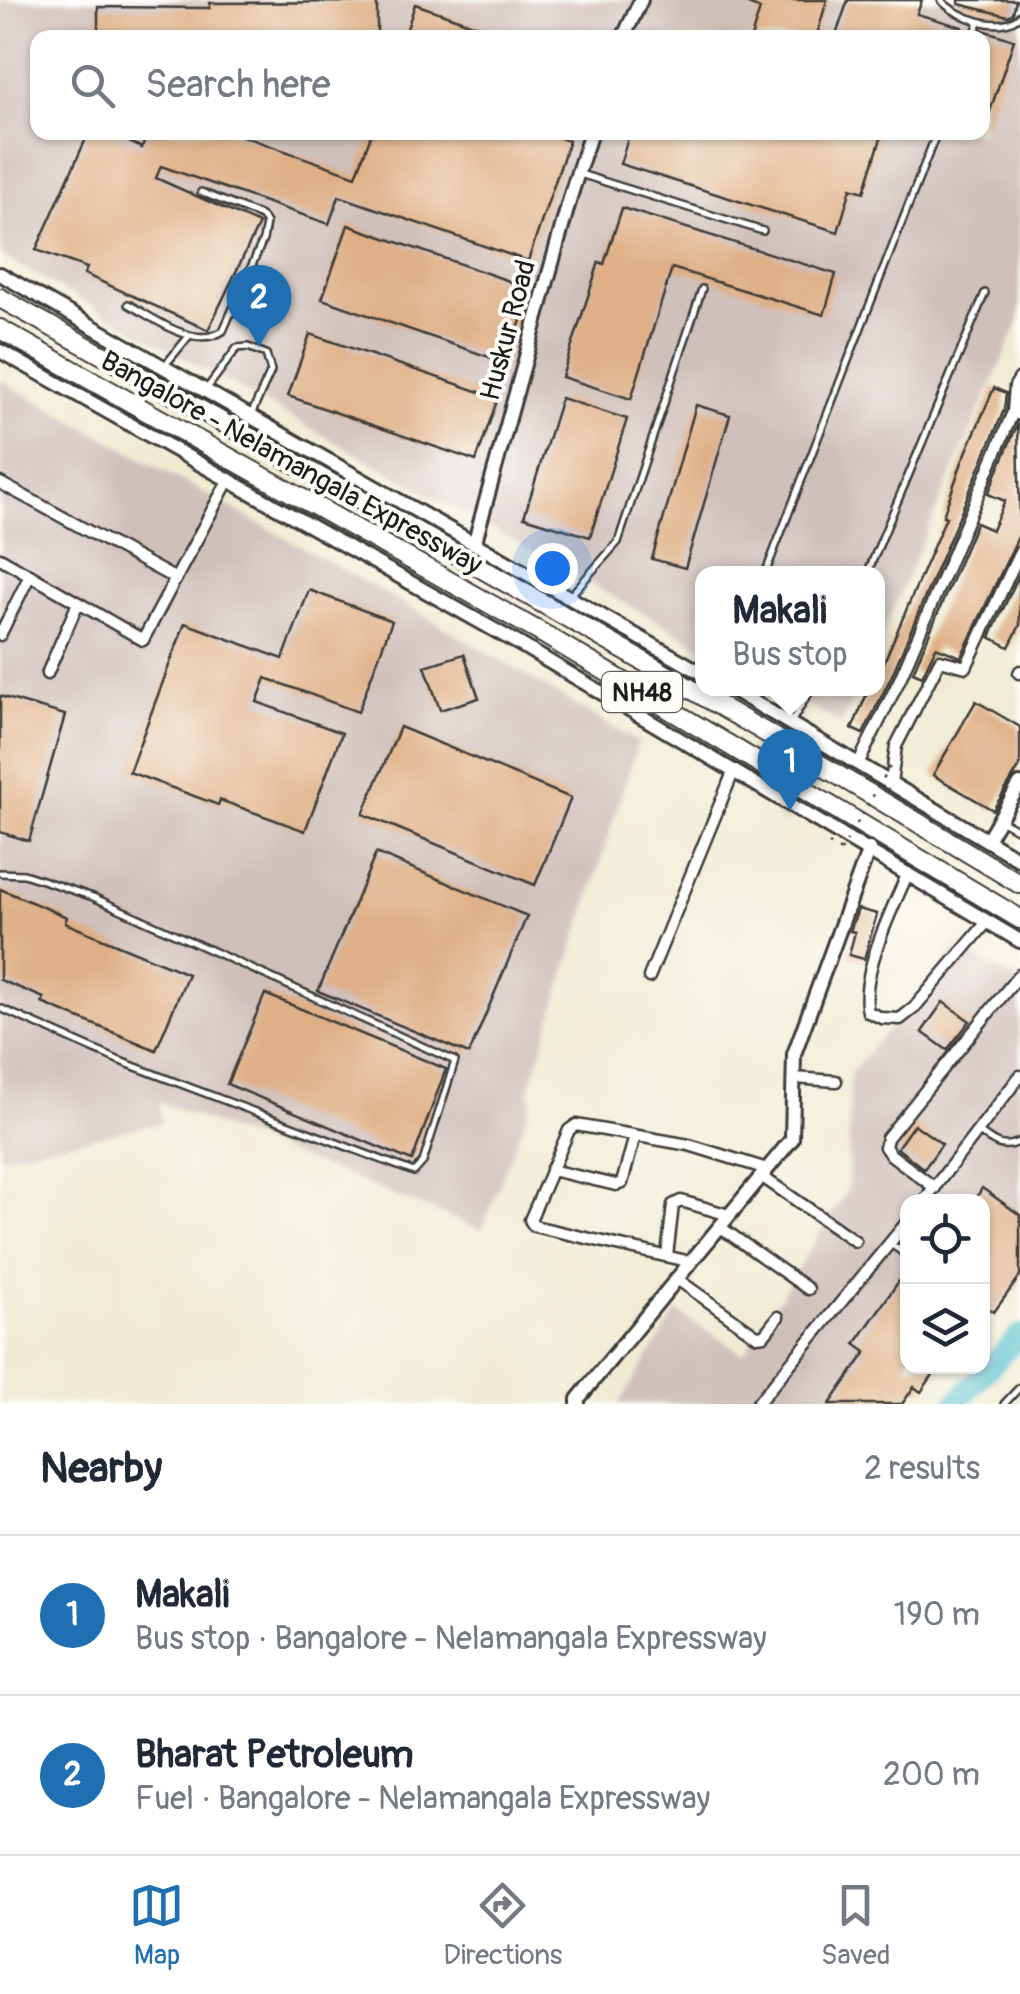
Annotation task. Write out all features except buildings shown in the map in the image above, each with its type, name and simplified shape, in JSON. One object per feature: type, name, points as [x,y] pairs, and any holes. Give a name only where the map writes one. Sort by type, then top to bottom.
[{"type":"highway","name":"Bangalore - Nelamangala Expressway","points":[[0,298],[695,690]]},
{"type":"highway","name":"Bangalore - Nelamangala Expressway","points":[[0,330],[546,636],[1020,919]]},
{"type":"highway","name":"Bangalore - Nelamangala Expressway","points":[[706,696],[1020,884]]},
{"type":"street","points":[[627,30],[640,0]]},
{"type":"street","name":"Huskur Road","points":[[475,541],[588,140]]},
{"type":"street","points":[[0,274],[695,669]]},
{"type":"street","points":[[0,351],[734,770],[1020,941]]},
{"type":"street","points":[[858,764],[900,679],[1017,414],[1016,386],[1020,378]]},
{"type":"street","points":[[0,558],[143,640],[229,479]]},
{"type":"street","points":[[0,484],[176,579]]},
{"type":"street","points":[[891,783],[896,746],[927,682],[940,660],[966,667],[1020,552]]},
{"type":"street","points":[[0,635],[30,575]]},
{"type":"street","points":[[46,674],[78,603]]},
{"type":"street","points":[[743,696],[1020,860]]},
{"type":"street","points":[[649,978],[734,770]]},
{"type":"street","points":[[987,840],[1020,784]]},
{"type":"street","points":[[578,1404],[578,1399],[792,1140],[794,1054],[869,849]]},
{"type":"street","points":[[908,873],[869,978],[865,1001],[868,1012],[900,1019],[914,1008],[988,921]]},
{"type":"street","points":[[934,1188],[890,1154],[885,1147],[887,1138],[1020,974]]},
{"type":"street","points":[[930,1194],[1020,1076]]},
{"type":"street","points":[[794,1078],[836,1081]]},
{"type":"street","points":[[691,1262],[534,1226],[530,1220],[568,1130],[576,1125],[689,1145],[764,1173],[855,1241]]},
{"type":"street","points":[[552,1170],[616,1185],[622,1183],[635,1136]]},
{"type":"street","points":[[667,1256],[673,1205],[681,1201],[725,1221],[808,1289]]},
{"type":"street","points":[[758,1404],[900,1230]]},
{"type":"street","points":[[677,1279],[758,1336],[764,1335],[778,1317]]},
{"type":"lane","points":[[941,0],[948,8],[979,22],[1002,26],[1013,23],[1020,15]]},
{"type":"lane","points":[[976,30],[979,22]]},
{"type":"lane","points":[[768,566],[934,140]]},
{"type":"lane","points":[[578,173],[764,231]]},
{"type":"lane","points":[[128,304],[188,336],[214,337],[223,331],[266,232],[266,223],[261,216],[201,192]]},
{"type":"lane","points":[[570,596],[618,542],[702,289]]},
{"type":"lane","points":[[870,566],[985,292]]},
{"type":"lane","points":[[164,366],[188,336]]},
{"type":"lane","points":[[206,390],[237,348],[248,346],[266,354],[271,370],[251,415]]},
{"type":"lane","points":[[790,724],[807,696]]},
{"type":"lane","points":[[1000,820],[1020,830]]},
{"type":"lane","points":[[0,873],[24,874],[93,897],[455,1062],[423,1162],[414,1172],[120,1062],[0,1008]]},
{"type":"lane","points":[[978,1131],[995,1144],[1010,1147],[1020,1142]]},
{"type":"lane","points":[[889,1243],[900,1251]]},
{"type":"lane","points":[[1004,1404],[1020,1387]]},
{"type":"path","points":[[828,844],[840,851],[891,764]]},
{"type":"shaded area","points":[[0,0],[1020,0],[1020,319],[885,627],[885,566],[695,566],[695,642],[0,255]]},
{"type":"shaded area","points":[[0,380],[415,610],[638,742],[528,1093],[532,1100],[482,1230],[159,1102],[162,1123],[0,1156]]},
{"type":"shaded area","points":[[792,696],[854,696],[842,724]]},
{"type":"shaded area","points":[[957,947],[1020,983],[1020,1285],[990,1316],[990,1194],[900,1194],[900,1374],[933,1374],[903,1404],[619,1404],[677,1312],[744,1354],[848,1189],[850,1074]]},
{"type":"waterway","points":[[955,1404],[1020,1335]]},
{"type":"place","name":"Bharat Petroleum","points":[[259,347]]},
{"type":"place","name":"Makali","points":[[790,811]]}]
